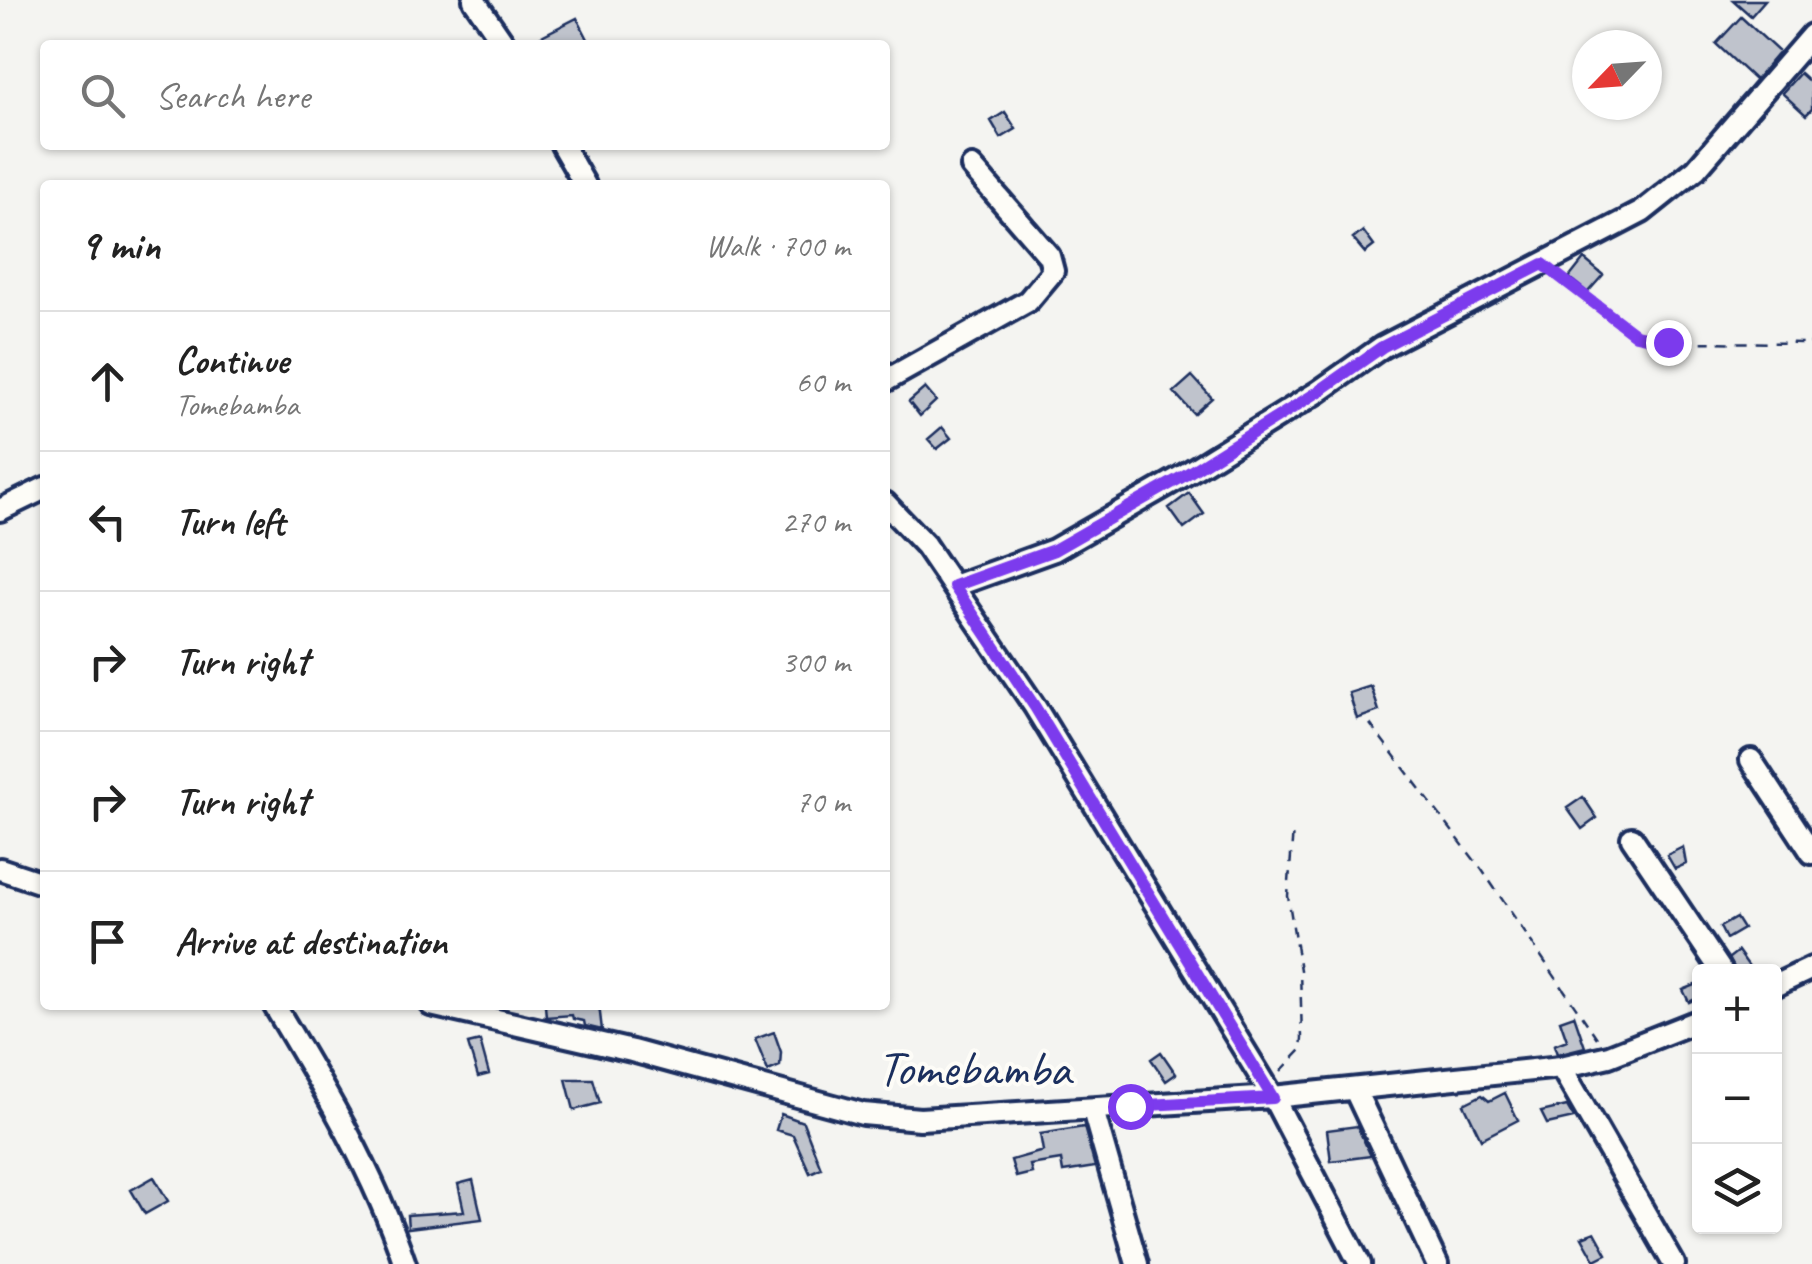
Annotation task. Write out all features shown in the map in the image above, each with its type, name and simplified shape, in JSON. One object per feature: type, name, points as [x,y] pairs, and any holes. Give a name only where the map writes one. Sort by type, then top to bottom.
[{"type":"street","points":[[474,0],[502,40]]},
{"type":"street","points":[[954,586],[1054,550],[1182,477],[1382,347],[1642,212],[1696,169],[1812,35]]},
{"type":"street","points":[[564,150],[578,180]]},
{"type":"street","points":[[890,377],[1028,301],[1053,271],[1049,256],[972,167]]},
{"type":"street","points":[[0,510],[40,490]]},
{"type":"street","points":[[890,508],[925,545],[1035,707],[1268,1090],[1360,1264]]},
{"type":"street","points":[[1751,760],[1812,854]]},
{"type":"street","points":[[1632,838],[1717,964]]},
{"type":"street","points":[[0,869],[40,882]]},
{"type":"street","points":[[1782,982],[1812,968]]},
{"type":"street","points":[[1782,984],[1812,980]]},
{"type":"street","points":[[277,1010],[336,1106],[405,1264]]},
{"type":"street","name":"Tomebamba","points":[[452,1010],[632,1051],[863,1114],[920,1119],[1093,1110],[1268,1090],[1355,1090],[1561,1067],[1610,1056],[1692,1023]]},
{"type":"street","points":[[1561,1067],[1674,1264]]},
{"type":"street","points":[[1355,1090],[1437,1264]]},
{"type":"street","points":[[1093,1110],[1137,1264]]},
{"type":"path","points":[[1543,264],[1636,335],[1668,342],[1812,343]]},
{"type":"path","points":[[1370,724],[1482,870],[1610,1056]]},
{"type":"path","points":[[1268,1090],[1301,1050],[1300,970],[1288,896],[1293,828]]},
{"type":"building","points":[[1733,0],[1765,0],[1751,16]]},
{"type":"building","points":[[1741,17],[1779,52],[1755,80],[1716,44]]},
{"type":"building","points":[[577,18],[588,40],[534,40]]},
{"type":"building","points":[[1800,73],[1812,84],[1812,109],[1806,115],[1782,93]]},
{"type":"building","points":[[1005,112],[1016,129],[1001,138],[991,121]]},
{"type":"building","points":[[1363,231],[1374,246],[1365,253],[1353,239]]},
{"type":"building","points":[[1584,259],[1603,275],[1587,293],[1569,278]]},
{"type":"building","points":[[1192,376],[1212,398],[1194,414],[1174,392]]},
{"type":"building","points":[[925,388],[936,401],[920,416],[909,402]]},
{"type":"building","points":[[942,427],[951,438],[937,449],[928,439]]},
{"type":"building","points":[[1189,493],[1204,514],[1184,529],[1169,508]]},
{"type":"building","points":[[1371,686],[1379,711],[1357,719],[1349,693]]},
{"type":"building","points":[[1583,797],[1597,818],[1582,829],[1567,808]]},
{"type":"building","points":[[1683,847],[1686,864],[1675,869],[1667,855]]},
{"type":"building","points":[[1736,918],[1743,929],[1726,939],[1720,927]]},
{"type":"building","points":[[1738,951],[1747,964],[1732,964],[1729,958]]},
{"type":"building","points":[[1692,986],[1692,1001],[1689,1002],[1683,990]]},
{"type":"building","points":[[545,1010],[600,1010],[602,1030],[585,1026],[584,1021],[573,1019],[572,1015],[546,1017]]},
{"type":"building","points":[[1574,1015],[1585,1047],[1557,1054],[1554,1045],[1567,1040],[1560,1020]]},
{"type":"building","points":[[774,1032],[781,1052],[780,1066],[768,1071],[755,1039]]},
{"type":"building","points":[[480,1041],[489,1074],[478,1077],[468,1044]]},
{"type":"building","points":[[1161,1052],[1176,1074],[1166,1081],[1151,1059]]},
{"type":"building","points":[[566,1079],[593,1079],[600,1103],[574,1110]]},
{"type":"building","points":[[1505,1093],[1518,1120],[1481,1139],[1464,1104],[1482,1095],[1489,1101]]},
{"type":"building","points":[[1567,1106],[1574,1118],[1547,1124],[1541,1112]]},
{"type":"building","points":[[781,1114],[803,1122],[821,1168],[810,1173],[793,1135],[776,1130]]},
{"type":"building","points":[[1357,1126],[1371,1156],[1331,1161],[1327,1130]]},
{"type":"building","points":[[1084,1127],[1095,1167],[1063,1172],[1061,1160],[1030,1165],[1032,1173],[1016,1177],[1011,1160],[1043,1151],[1040,1134]]},
{"type":"building","points":[[154,1177],[168,1201],[145,1214],[131,1190]]},
{"type":"building","points":[[473,1180],[482,1219],[408,1228],[407,1215],[464,1211],[458,1184]]},
{"type":"building","points":[[1595,1232],[1607,1254],[1595,1260],[1582,1237]]},
{"type":"route","points":[[1130,1106],[1273,1098],[1035,707],[954,586],[1054,550],[1182,477],[1382,347],[1543,264],[1636,335],[1668,342]]}]
